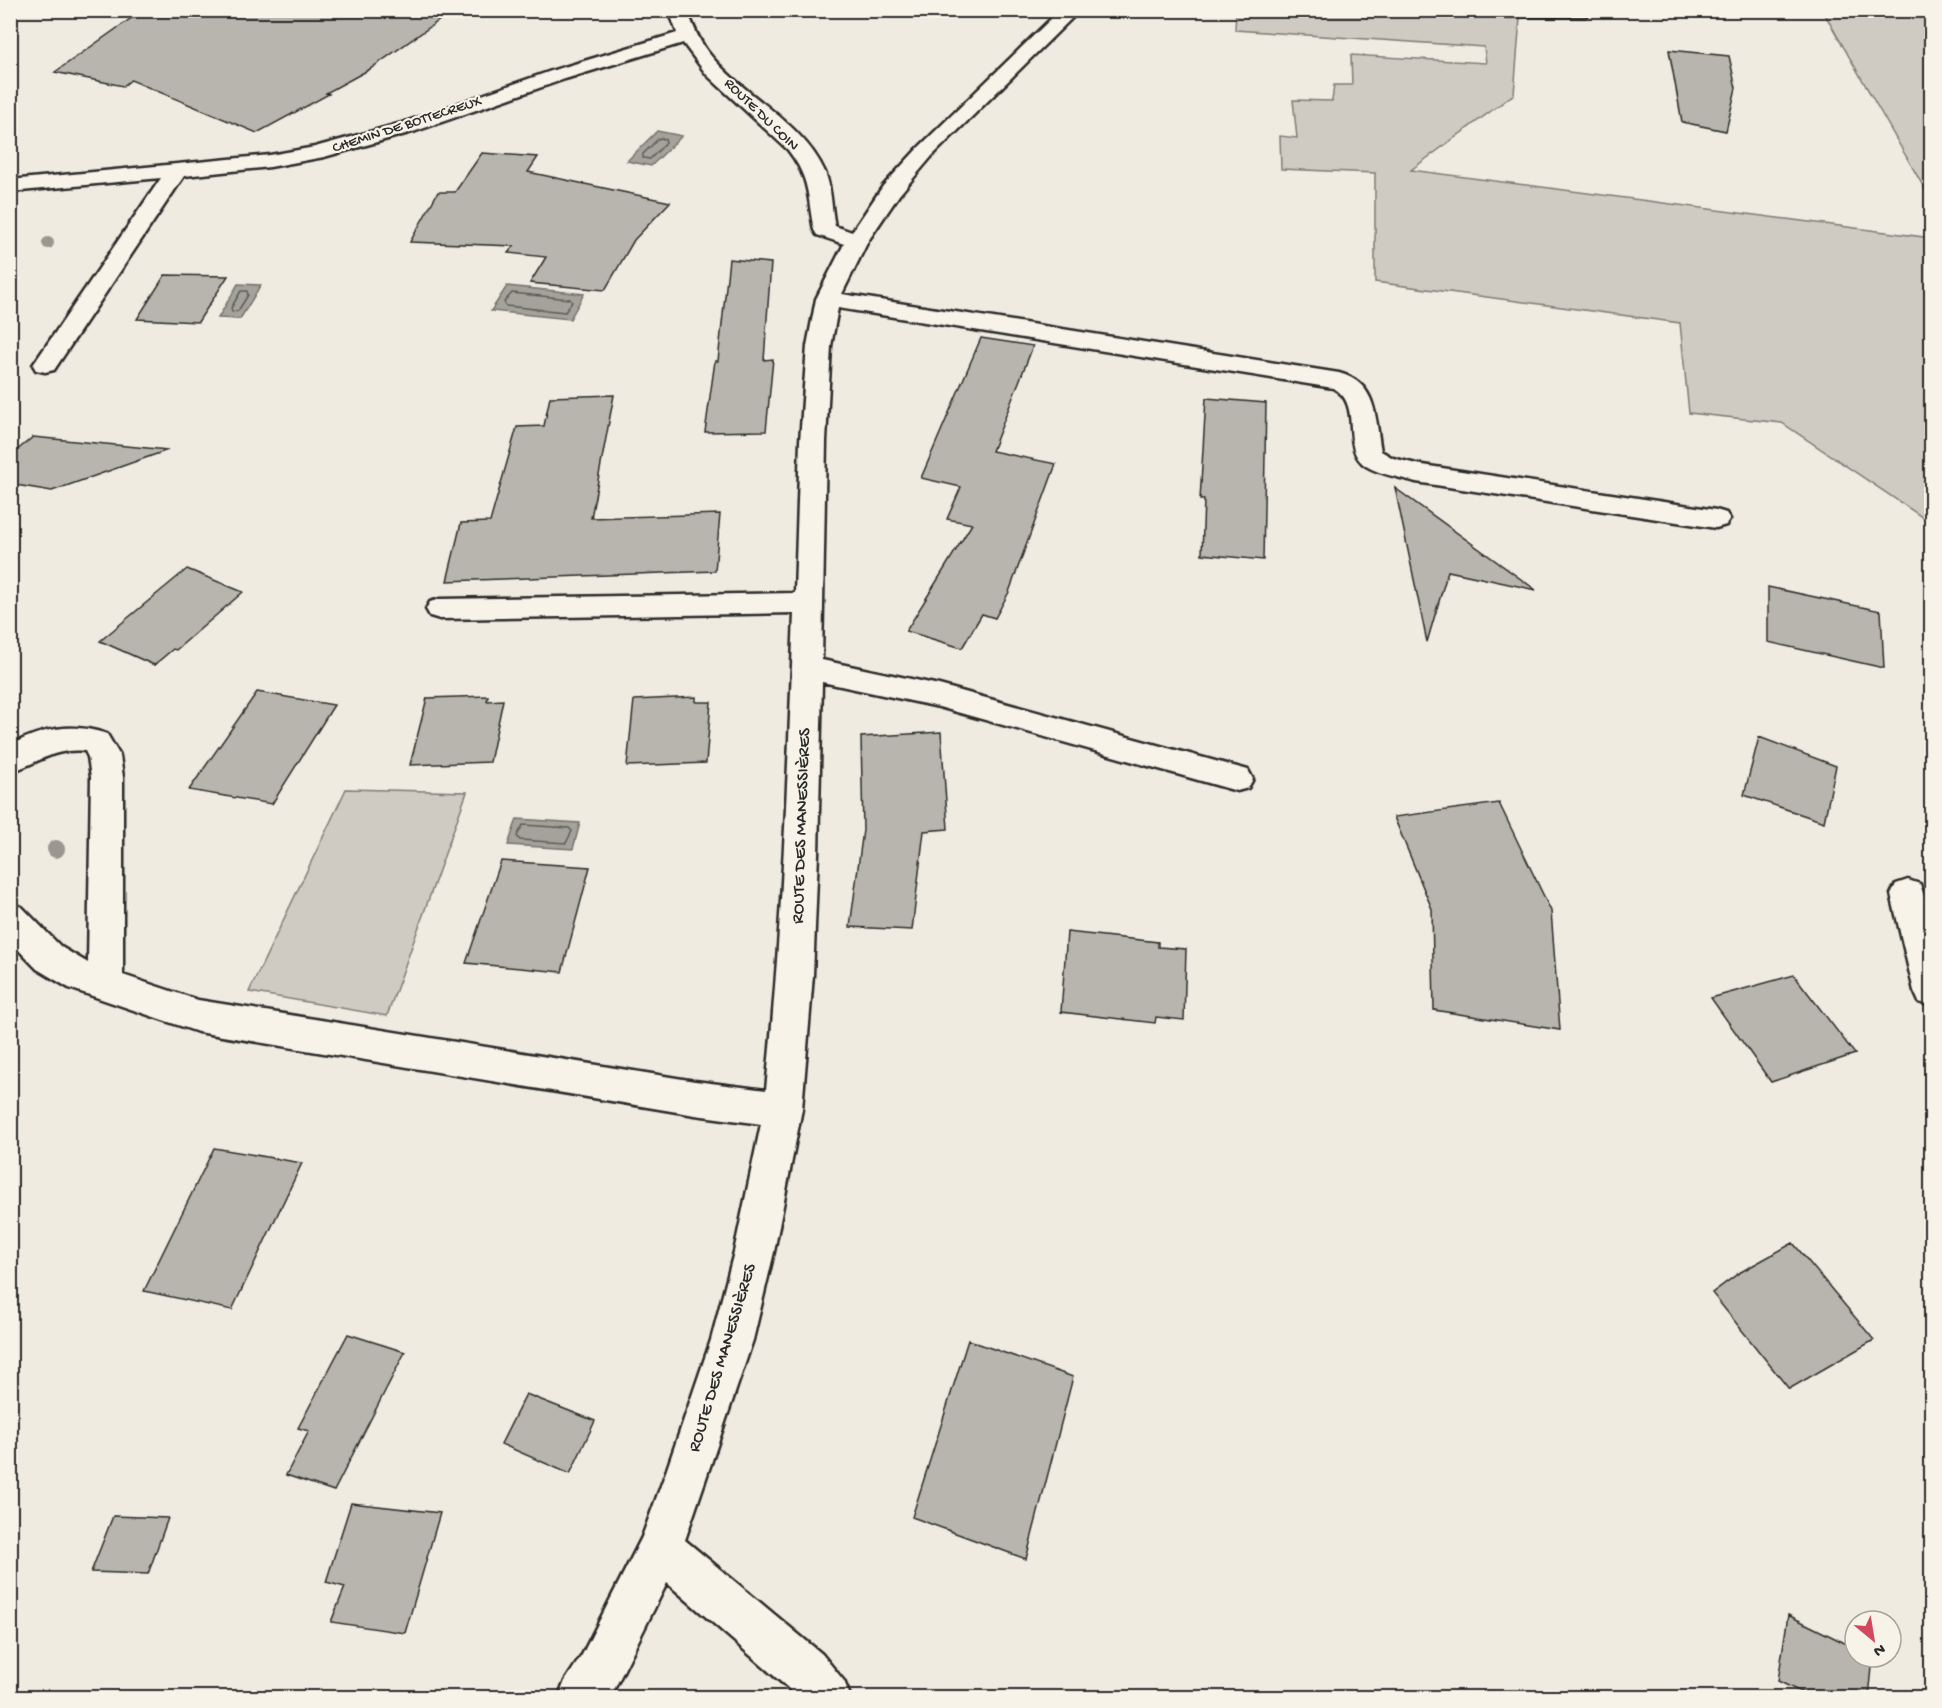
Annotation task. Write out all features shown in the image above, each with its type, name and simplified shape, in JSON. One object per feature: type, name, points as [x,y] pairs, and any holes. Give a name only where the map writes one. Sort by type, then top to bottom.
[{"type":"street","name":"ROUTE DES MANESSIÈRES","points":[[582,1698],[599,1672],[660,1548],[732,1340],[754,1252],[783,1109],[797,942],[808,668],[813,441],[819,346],[828,299],[857,241],[891,191],[925,152],[1071,10]]},
{"type":"street","points":[[1496,10],[1585,10]]},
{"type":"street","name":"ROUTE DU COIN","points":[[682,12],[688,36],[730,86],[783,134],[809,164],[818,182],[825,230],[857,241]]},
{"type":"street","name":"CHEMIN DE BOTTECREUX","points":[[10,186],[270,161],[364,141],[558,75],[688,36]]},
{"type":"street","points":[[45,365],[177,170]]},
{"type":"street","points":[[828,299],[1339,381],[1348,385],[1356,393],[1362,406],[1368,453],[1375,459],[1396,468],[1716,519]]},
{"type":"street","points":[[440,609],[810,603]]},
{"type":"street","points":[[808,668],[939,696],[1237,779]]},
{"type":"street","points":[[10,760],[49,744],[80,738],[96,742],[104,756],[107,777],[105,986]]},
{"type":"street","points":[[1908,894],[1932,991]]},
{"type":"street","points":[[10,917],[49,958],[81,976],[198,1016],[695,1098],[783,1109]]},
{"type":"street","points":[[660,1548],[805,1671],[827,1698]]},
{"type":"shaded area","points":[[1365,10],[1520,18],[1514,94],[1411,170],[1931,238],[1931,523],[1782,423],[1689,413],[1680,323],[1375,282],[1375,173],[1281,169],[1280,136],[1297,138],[1293,100],[1332,101],[1334,85],[1352,85],[1351,55],[1486,63],[1484,47],[1235,30],[1236,11]]},
{"type":"shaded area","points":[[1823,11],[1931,11],[1931,210],[1927,193]]},
{"type":"shaded area","points":[[346,789],[467,792],[387,1016],[249,992]]},
{"type":"water","points":[[657,131],[682,136],[651,166],[627,161]]},
{"type":"water","points":[[238,284],[261,285],[240,319],[218,318]]},
{"type":"water","points":[[507,286],[584,294],[570,319],[491,311]]},
{"type":"water","points":[[517,819],[580,823],[573,849],[508,845]]},
{"type":"building","points":[[143,10],[454,10],[370,69],[257,133],[131,80],[123,86],[55,72]]},
{"type":"building","points":[[1669,50],[1729,56],[1736,88],[1726,131],[1682,122]]},
{"type":"building","points":[[482,153],[538,157],[528,172],[670,202],[634,240],[605,290],[530,283],[546,257],[508,253],[514,246],[410,242],[438,192],[455,192]]},
{"type":"building","points":[[729,259],[771,263],[764,360],[773,359],[766,431],[705,432],[715,361],[718,361]]},
{"type":"building","points":[[165,275],[228,276],[198,322],[137,319]]},
{"type":"building","points":[[981,338],[1033,346],[992,451],[1056,464],[1009,592],[995,618],[982,614],[962,648],[906,631],[972,524],[947,519],[961,487],[921,478]]},
{"type":"building","points":[[614,395],[591,518],[720,514],[715,571],[447,581],[461,523],[490,522],[517,427],[544,426],[550,397]]},
{"type":"building","points":[[1206,398],[1266,403],[1263,560],[1202,554],[1204,500],[1200,500]]},
{"type":"building","points":[[33,437],[168,450],[52,491],[10,484],[10,456]]},
{"type":"building","points":[[1395,488],[1536,590],[1448,571],[1427,642]]},
{"type":"building","points":[[187,569],[243,592],[176,650],[173,649],[154,665],[100,641]]},
{"type":"building","points":[[1768,587],[1881,611],[1884,668],[1768,642]]},
{"type":"building","points":[[257,692],[334,705],[272,804],[189,790]]},
{"type":"building","points":[[488,696],[487,701],[503,700],[490,762],[410,765],[427,698]]},
{"type":"building","points":[[696,697],[696,702],[711,702],[706,763],[627,766],[634,700]]},
{"type":"building","points":[[941,732],[948,829],[924,831],[912,930],[850,927],[863,830],[861,737]]},
{"type":"building","points":[[1759,737],[1836,766],[1824,822],[1744,795]]},
{"type":"building","points":[[1499,803],[1551,911],[1560,1030],[1434,1010],[1432,909],[1394,817]]},
{"type":"building","points":[[501,861],[590,867],[562,972],[466,963]]},
{"type":"building","points":[[1067,932],[1158,942],[1158,947],[1186,949],[1184,1020],[1156,1017],[1155,1023],[1061,1012]]},
{"type":"building","points":[[1794,975],[1855,1054],[1771,1082],[1711,998]]},
{"type":"building","points":[[214,1148],[302,1163],[232,1310],[144,1291]]},
{"type":"building","points":[[1793,1243],[1874,1340],[1789,1389],[1712,1293],[1739,1273]]},
{"type":"building","points":[[348,1334],[405,1352],[334,1491],[286,1475],[309,1431],[298,1428]]},
{"type":"building","points":[[968,1340],[1073,1377],[1026,1559],[912,1517]]},
{"type":"building","points":[[526,1394],[595,1421],[570,1474],[501,1444]]},
{"type":"building","points":[[351,1503],[440,1513],[405,1633],[331,1622],[345,1587],[326,1582]]},
{"type":"building","points":[[113,1516],[168,1518],[148,1574],[91,1572]]},
{"type":"building","points":[[1788,1615],[1843,1642],[1843,1669],[1872,1669],[1869,1698],[1813,1698],[1778,1681]]}]
